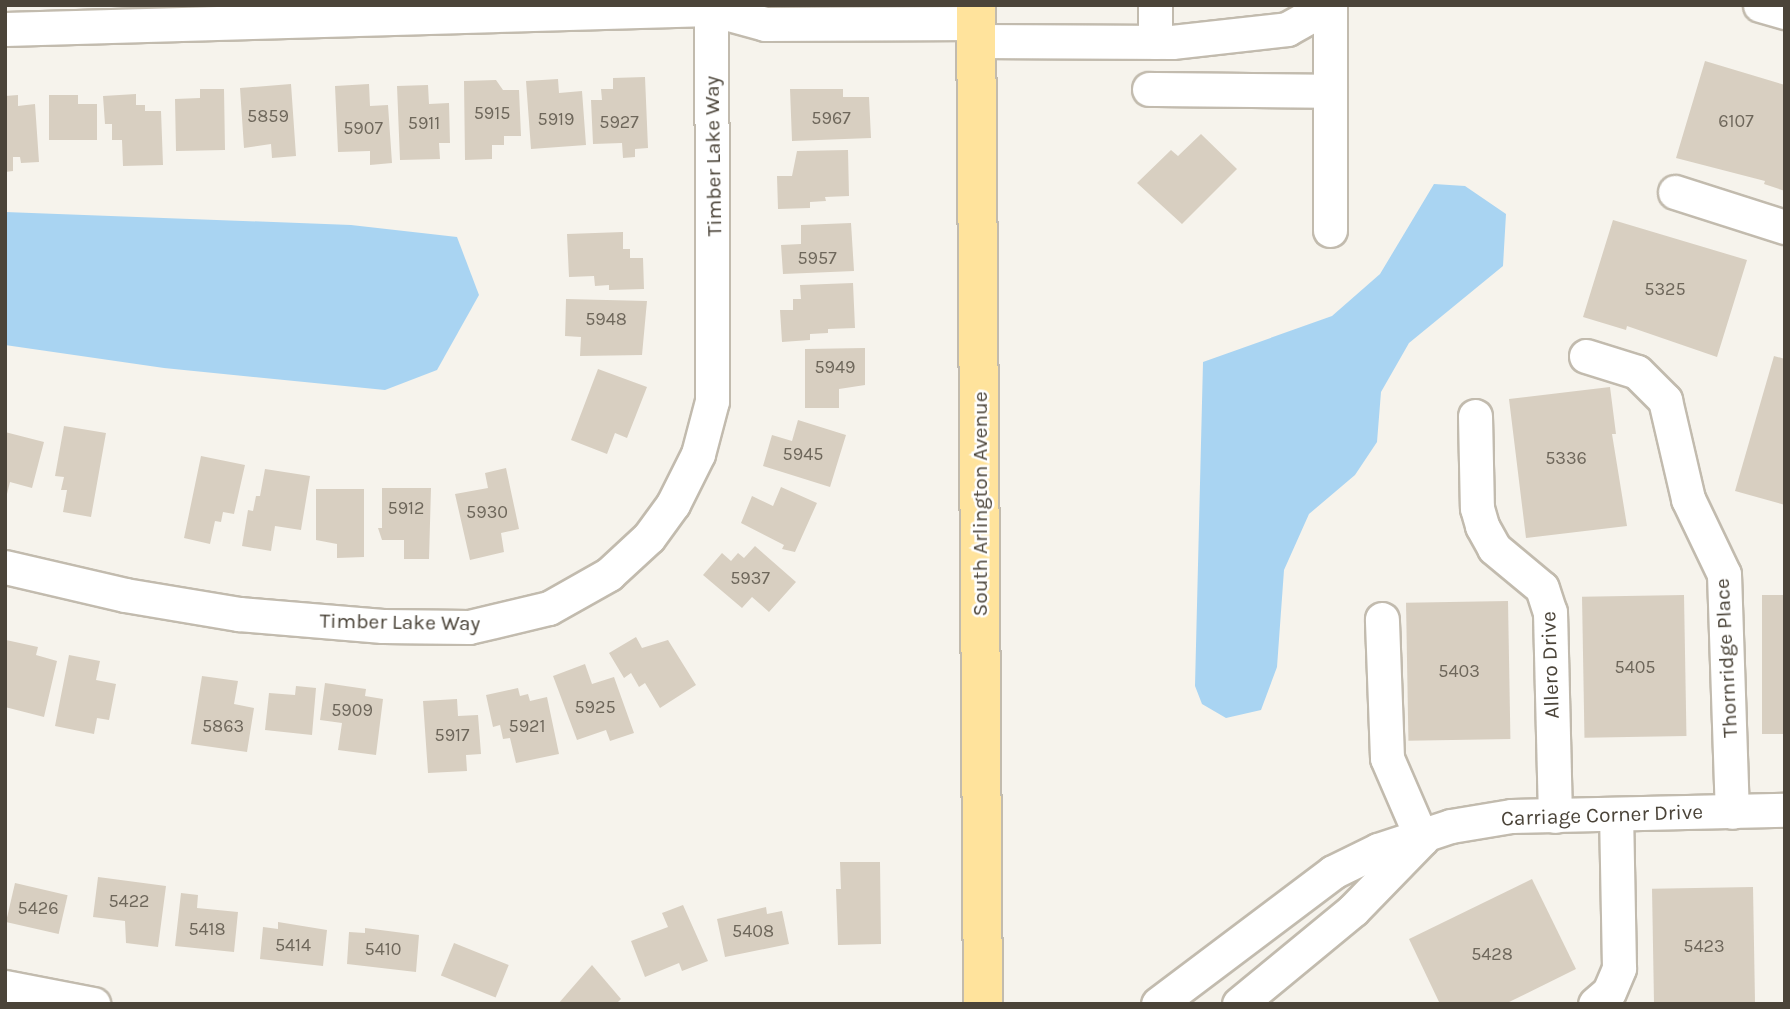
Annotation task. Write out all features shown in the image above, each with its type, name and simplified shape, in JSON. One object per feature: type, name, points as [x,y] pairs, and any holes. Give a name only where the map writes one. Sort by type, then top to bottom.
[{"type":"main road","name":"South Arlington Avenue","points":[[976,23],[983,1004]]},
{"type":"street","points":[[1155,5],[1155,42]]},
{"type":"street","points":[[5,29],[715,7],[765,24],[976,23],[1155,42],[1287,29],[1330,5],[1330,230]]},
{"type":"street","points":[[1759,5],[1785,12]]},
{"type":"street","name":"Timber Lake Way","points":[[5,567],[125,595],[239,614],[383,626],[469,627],[510,621],[549,608],[609,574],[649,537],[673,504],[698,454],[712,401],[715,7]]},
{"type":"street","points":[[1149,89],[1330,91]]},
{"type":"street","points":[[1675,192],[1785,227]]},
{"type":"street","name":"Thornridge Place","points":[[1586,356],[1637,372],[1665,400],[1688,499],[1718,557],[1728,603],[1732,812]]},
{"type":"street","name":"Allero Drive","points":[[1475,416],[1477,508],[1482,526],[1494,548],[1542,588],[1550,612],[1555,816]]},
{"type":"street","points":[[1382,619],[1387,758],[1418,840]]},
{"type":"street","name":"Carriage Corner Drive","points":[[1158,1004],[1333,873],[1378,850],[1482,820],[1785,810]]},
{"type":"street","points":[[1595,1004],[1609,992],[1619,968],[1616,815]]},
{"type":"street","name":"Carriage Corner Drive","points":[[1239,1004],[1353,910],[1418,840]]},
{"type":"street","points":[[5,986],[93,1004]]},
{"type":"water","points":[[1434,184],[1465,186],[1506,214],[1503,266],[1409,343],[1381,392],[1377,442],[1355,475],[1309,514],[1284,570],[1277,667],[1261,710],[1226,718],[1202,704],[1195,686],[1203,362],[1332,316],[1380,274]]},
{"type":"water","points":[[5,212],[351,225],[457,237],[479,295],[437,370],[385,390],[164,368],[5,345]]},
{"type":"building","points":[[1705,61],[1785,85],[1785,191],[1764,184],[1765,181],[1676,158]]},
{"type":"building","points":[[645,77],[648,148],[635,149],[635,157],[623,158],[622,143],[593,144],[591,100],[602,100],[601,89],[613,89],[613,78]]},
{"type":"building","points":[[558,79],[559,93],[582,91],[586,145],[531,149],[526,81]]},
{"type":"building","points":[[496,80],[503,90],[519,90],[521,136],[504,136],[504,145],[492,145],[492,159],[465,160],[464,81]]},
{"type":"building","points":[[291,84],[296,156],[272,158],[271,144],[244,148],[240,88]]},
{"type":"building","points":[[369,84],[370,106],[388,105],[392,163],[370,165],[370,151],[338,152],[335,86]]},
{"type":"building","points":[[428,85],[429,104],[449,103],[450,143],[439,143],[440,159],[400,160],[397,86]]},
{"type":"building","points":[[200,89],[224,89],[225,150],[176,151],[175,99],[200,98]]},
{"type":"building","points":[[790,89],[843,89],[843,97],[869,97],[871,138],[792,141]]},
{"type":"building","points":[[136,94],[136,105],[145,105],[145,111],[161,111],[163,165],[123,166],[122,140],[112,140],[112,124],[105,124],[103,96]]},
{"type":"building","points":[[18,95],[18,106],[35,104],[39,162],[21,163],[20,157],[13,157],[13,171],[5,172],[5,96]]},
{"type":"building","points":[[49,95],[78,95],[78,104],[97,104],[97,140],[49,140]]},
{"type":"building","points":[[1201,134],[1237,169],[1182,224],[1137,183],[1171,150],[1178,156]]},
{"type":"building","points":[[848,150],[849,196],[825,197],[826,201],[810,202],[810,208],[778,209],[777,176],[792,176],[797,151]]},
{"type":"building","points":[[1613,220],[1747,260],[1717,357],[1627,326],[1626,330],[1583,317]]},
{"type":"building","points":[[851,223],[854,271],[783,274],[781,245],[801,244],[801,225]]},
{"type":"building","points":[[623,232],[623,249],[630,249],[630,258],[643,258],[644,289],[609,290],[609,285],[595,286],[594,276],[569,277],[567,234]]},
{"type":"building","points":[[853,283],[855,328],[828,329],[828,333],[810,334],[810,340],[782,342],[780,310],[793,310],[793,299],[801,299],[800,285]]},
{"type":"building","points":[[566,299],[647,301],[642,355],[580,356],[581,337],[565,336]]},
{"type":"building","points":[[865,348],[865,385],[839,389],[839,408],[805,408],[805,349]]},
{"type":"building","points":[[1774,356],[1785,359],[1785,505],[1735,491]]},
{"type":"building","points":[[598,369],[647,387],[627,438],[615,433],[607,454],[571,440]]},
{"type":"building","points":[[1610,387],[1616,434],[1612,434],[1627,526],[1526,538],[1509,399]]},
{"type":"building","points":[[798,420],[846,435],[830,487],[763,466],[772,435],[792,441]]},
{"type":"building","points":[[64,426],[106,433],[91,517],[63,512],[67,490],[61,490],[64,477],[55,476]]},
{"type":"building","points":[[5,432],[44,442],[32,488],[10,482],[6,498]]},
{"type":"building","points":[[201,456],[245,465],[234,514],[223,512],[221,522],[215,521],[210,544],[184,538]]},
{"type":"building","points":[[506,468],[519,529],[501,533],[504,552],[470,560],[455,494],[488,488],[485,473]]},
{"type":"building","points":[[265,469],[310,476],[301,530],[275,526],[271,551],[242,546],[248,510],[253,511],[256,496],[260,496]]},
{"type":"building","points":[[781,487],[817,503],[795,552],[782,549],[784,545],[741,523],[752,496],[773,506]]},
{"type":"building","points":[[382,488],[431,488],[429,559],[404,559],[404,540],[382,540],[378,528],[382,528]]},
{"type":"building","points":[[316,489],[364,489],[364,557],[337,558],[337,544],[316,540]]},
{"type":"building","points":[[755,546],[796,582],[769,612],[752,597],[742,608],[703,575],[722,553],[731,561],[738,553],[744,558]]},
{"type":"building","points":[[1684,595],[1686,736],[1584,738],[1582,597]]},
{"type":"building","points":[[1762,595],[1785,595],[1785,734],[1762,734]]},
{"type":"building","points":[[1508,601],[1510,739],[1408,741],[1406,603]]},
{"type":"building","points":[[636,637],[642,648],[668,640],[696,685],[660,708],[645,683],[639,687],[631,673],[624,678],[609,653]]},
{"type":"building","points":[[6,640],[38,647],[36,655],[57,661],[44,717],[5,707]]},
{"type":"building","points":[[69,655],[100,661],[96,680],[116,684],[109,720],[97,718],[94,734],[55,726]]},
{"type":"building","points":[[585,664],[592,684],[614,677],[634,733],[610,741],[606,730],[577,740],[553,676]]},
{"type":"building","points":[[202,676],[238,681],[234,704],[254,708],[247,752],[191,744]]},
{"type":"building","points":[[325,683],[366,689],[365,696],[383,699],[376,755],[338,750],[342,723],[320,720]]},
{"type":"building","points":[[296,686],[316,688],[312,735],[265,730],[269,693],[295,695]]},
{"type":"building","points":[[518,688],[520,696],[528,694],[530,701],[547,697],[559,754],[516,763],[510,738],[503,739],[500,725],[493,727],[486,695]]},
{"type":"building","points":[[457,699],[458,716],[478,715],[481,754],[466,755],[467,771],[428,773],[423,701]]},
{"type":"building","points":[[840,862],[880,862],[881,944],[838,945],[836,889],[841,889]]},
{"type":"building","points":[[98,877],[166,886],[158,947],[126,943],[125,921],[93,917]]},
{"type":"building","points":[[1532,879],[1576,969],[1505,1004],[1440,1004],[1409,939]]},
{"type":"building","points":[[15,883],[68,895],[59,934],[6,922]]},
{"type":"building","points":[[1753,887],[1755,1004],[1654,1004],[1652,889]]},
{"type":"building","points":[[181,893],[198,895],[197,908],[238,912],[234,952],[175,946]]},
{"type":"building","points":[[683,905],[708,961],[682,971],[679,963],[645,977],[631,941],[668,927],[662,913]]},
{"type":"building","points":[[766,907],[767,914],[782,911],[789,944],[725,957],[717,919]]},
{"type":"building","points":[[278,922],[327,930],[323,966],[260,959],[263,927],[278,929]]},
{"type":"building","points":[[365,928],[419,935],[416,972],[347,964],[349,932],[365,933]]},
{"type":"building","points":[[454,943],[509,965],[496,998],[441,975]]},
{"type":"building","points":[[592,965],[621,999],[616,1004],[558,1004]]}]
